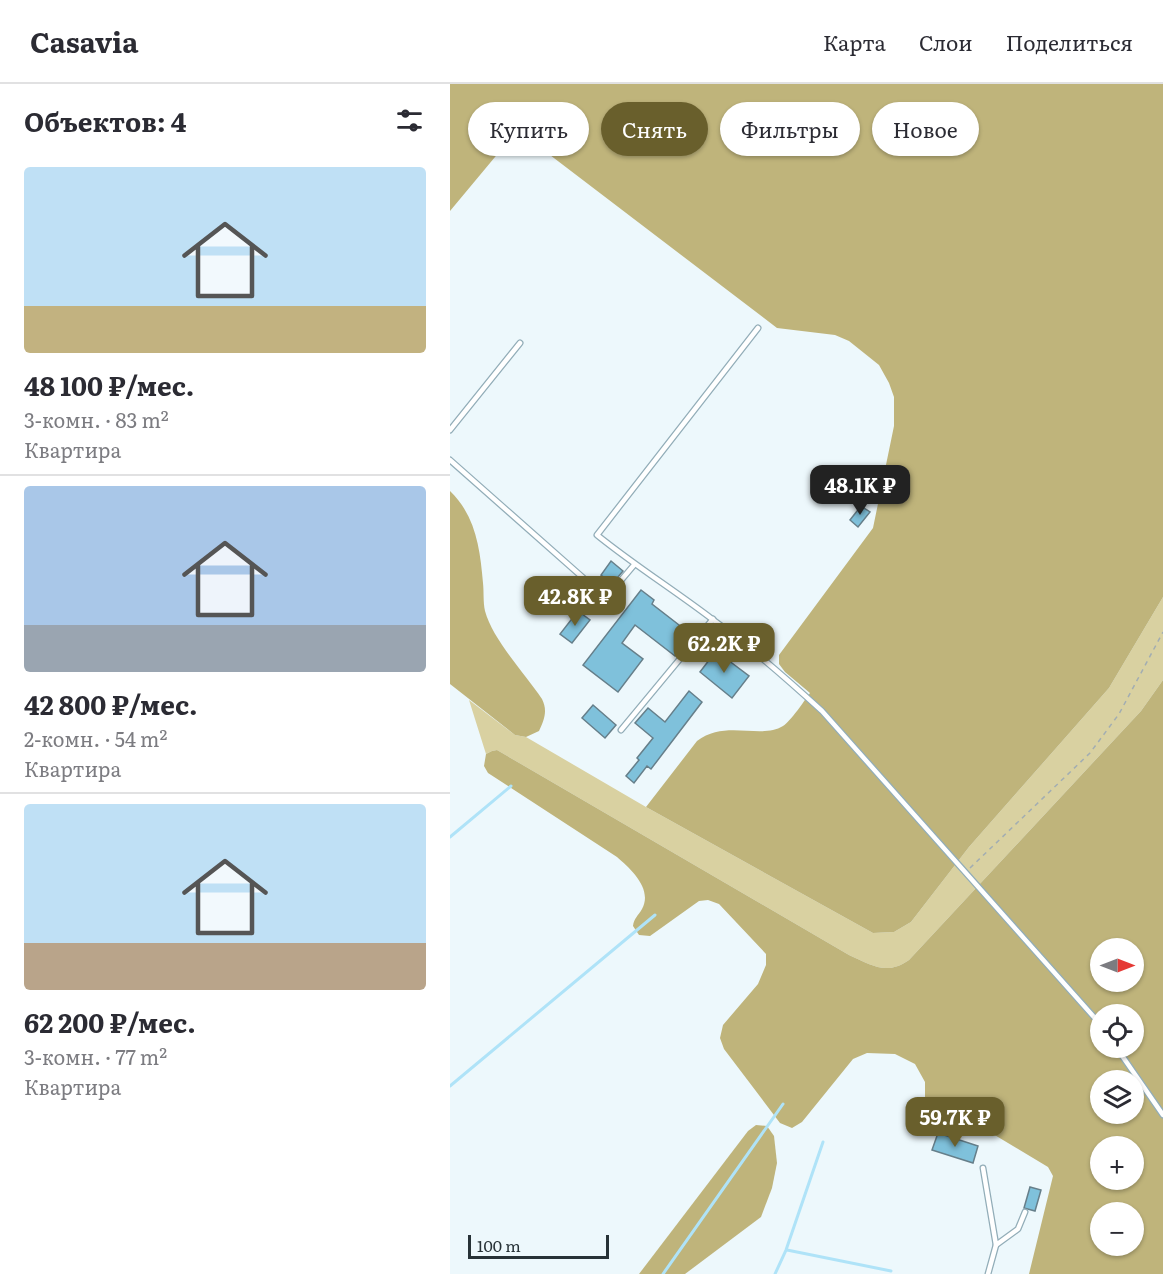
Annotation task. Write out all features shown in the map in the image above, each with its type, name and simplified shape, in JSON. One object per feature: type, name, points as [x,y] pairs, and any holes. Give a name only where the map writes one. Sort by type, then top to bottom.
[{"type":"lane","points":[[758,328],[597,535],[634,565],[713,619],[822,711],[1090,1013]]},
{"type":"lane","points":[[450,430],[520,343]]},
{"type":"lane","points":[[450,460],[606,598],[634,565]]},
{"type":"lane","points":[[621,730],[713,619]]},
{"type":"lane","points":[[1123,1058],[1163,1116]]},
{"type":"lane","points":[[983,1168],[996,1245],[988,1274]]},
{"type":"lane","points":[[996,1245],[1018,1229],[1025,1212]]},
{"type":"path","points":[[966,872],[1090,753],[1119,714],[1163,632]]},
{"type":"shaded area","points":[[450,84],[1163,84],[1163,597],[1109,688],[969,847],[911,922],[894,932],[873,933],[646,807],[697,741],[719,731],[774,730],[786,723],[810,693],[785,672],[779,664],[779,655],[873,528],[894,426],[894,397],[879,365],[849,341],[835,335],[777,328],[551,156],[589,156],[589,102],[468,102],[468,156],[496,156],[450,211]]},
{"type":"shaded area","points":[[450,491],[466,511],[475,534],[480,558],[484,608],[489,622],[502,645],[544,703],[545,715],[539,731],[526,737],[515,735],[450,684]]},
{"type":"shaded area","points":[[1163,597],[1163,680],[1141,711],[909,960],[893,967],[879,967],[849,955],[497,750],[486,754],[469,700],[515,735],[526,737],[646,807],[873,933],[894,932],[911,922],[969,847],[1109,688]]},
{"type":"shaded area","points":[[1163,680],[1163,1274],[1029,1274],[1053,1176],[1048,1167],[988,1131],[940,1116],[929,1109],[925,1097],[925,1082],[915,1064],[895,1054],[867,1053],[853,1059],[802,1122],[792,1128],[780,1123],[724,1049],[720,1038],[723,1025],[758,984],[766,965],[766,954],[719,904],[708,900],[699,901],[650,936],[639,935],[633,926],[645,902],[645,894],[634,873],[617,857],[488,773],[484,766],[486,754],[497,750],[849,955],[872,965],[886,968],[901,965],[909,960],[1141,711]]},
{"type":"shaded area","points":[[756,1125],[767,1126],[774,1136],[777,1163],[772,1188],[761,1217],[685,1274],[639,1274],[748,1131]]},
{"type":"building","points":[[861,506],[870,512],[858,527],[850,520]]},
{"type":"building","points":[[611,561],[623,571],[612,584],[601,575]]},
{"type":"building","points":[[641,590],[654,600],[652,604],[692,635],[675,656],[635,625],[622,643],[643,659],[618,692],[583,665]]},
{"type":"building","points":[[578,611],[590,620],[572,643],[560,634]]},
{"type":"building","points":[[716,651],[749,676],[732,698],[700,672]]},
{"type":"building","points":[[689,691],[702,702],[651,769],[647,766],[634,783],[626,776],[653,738],[635,723],[648,708],[665,722]]},
{"type":"building","points":[[593,705],[616,725],[605,738],[582,718]]},
{"type":"building","points":[[938,1133],[978,1146],[973,1163],[932,1150]]},
{"type":"building","points":[[1030,1187],[1041,1190],[1035,1211],[1024,1208]]},
{"type":"waterway","points":[[450,837],[511,786]]},
{"type":"waterway","points":[[450,1086],[655,915]]},
{"type":"waterway","points":[[663,1274],[783,1104]]},
{"type":"waterway","points":[[775,1274],[786,1250],[823,1142]]},
{"type":"waterway","points":[[787,1250],[891,1271]]}]
